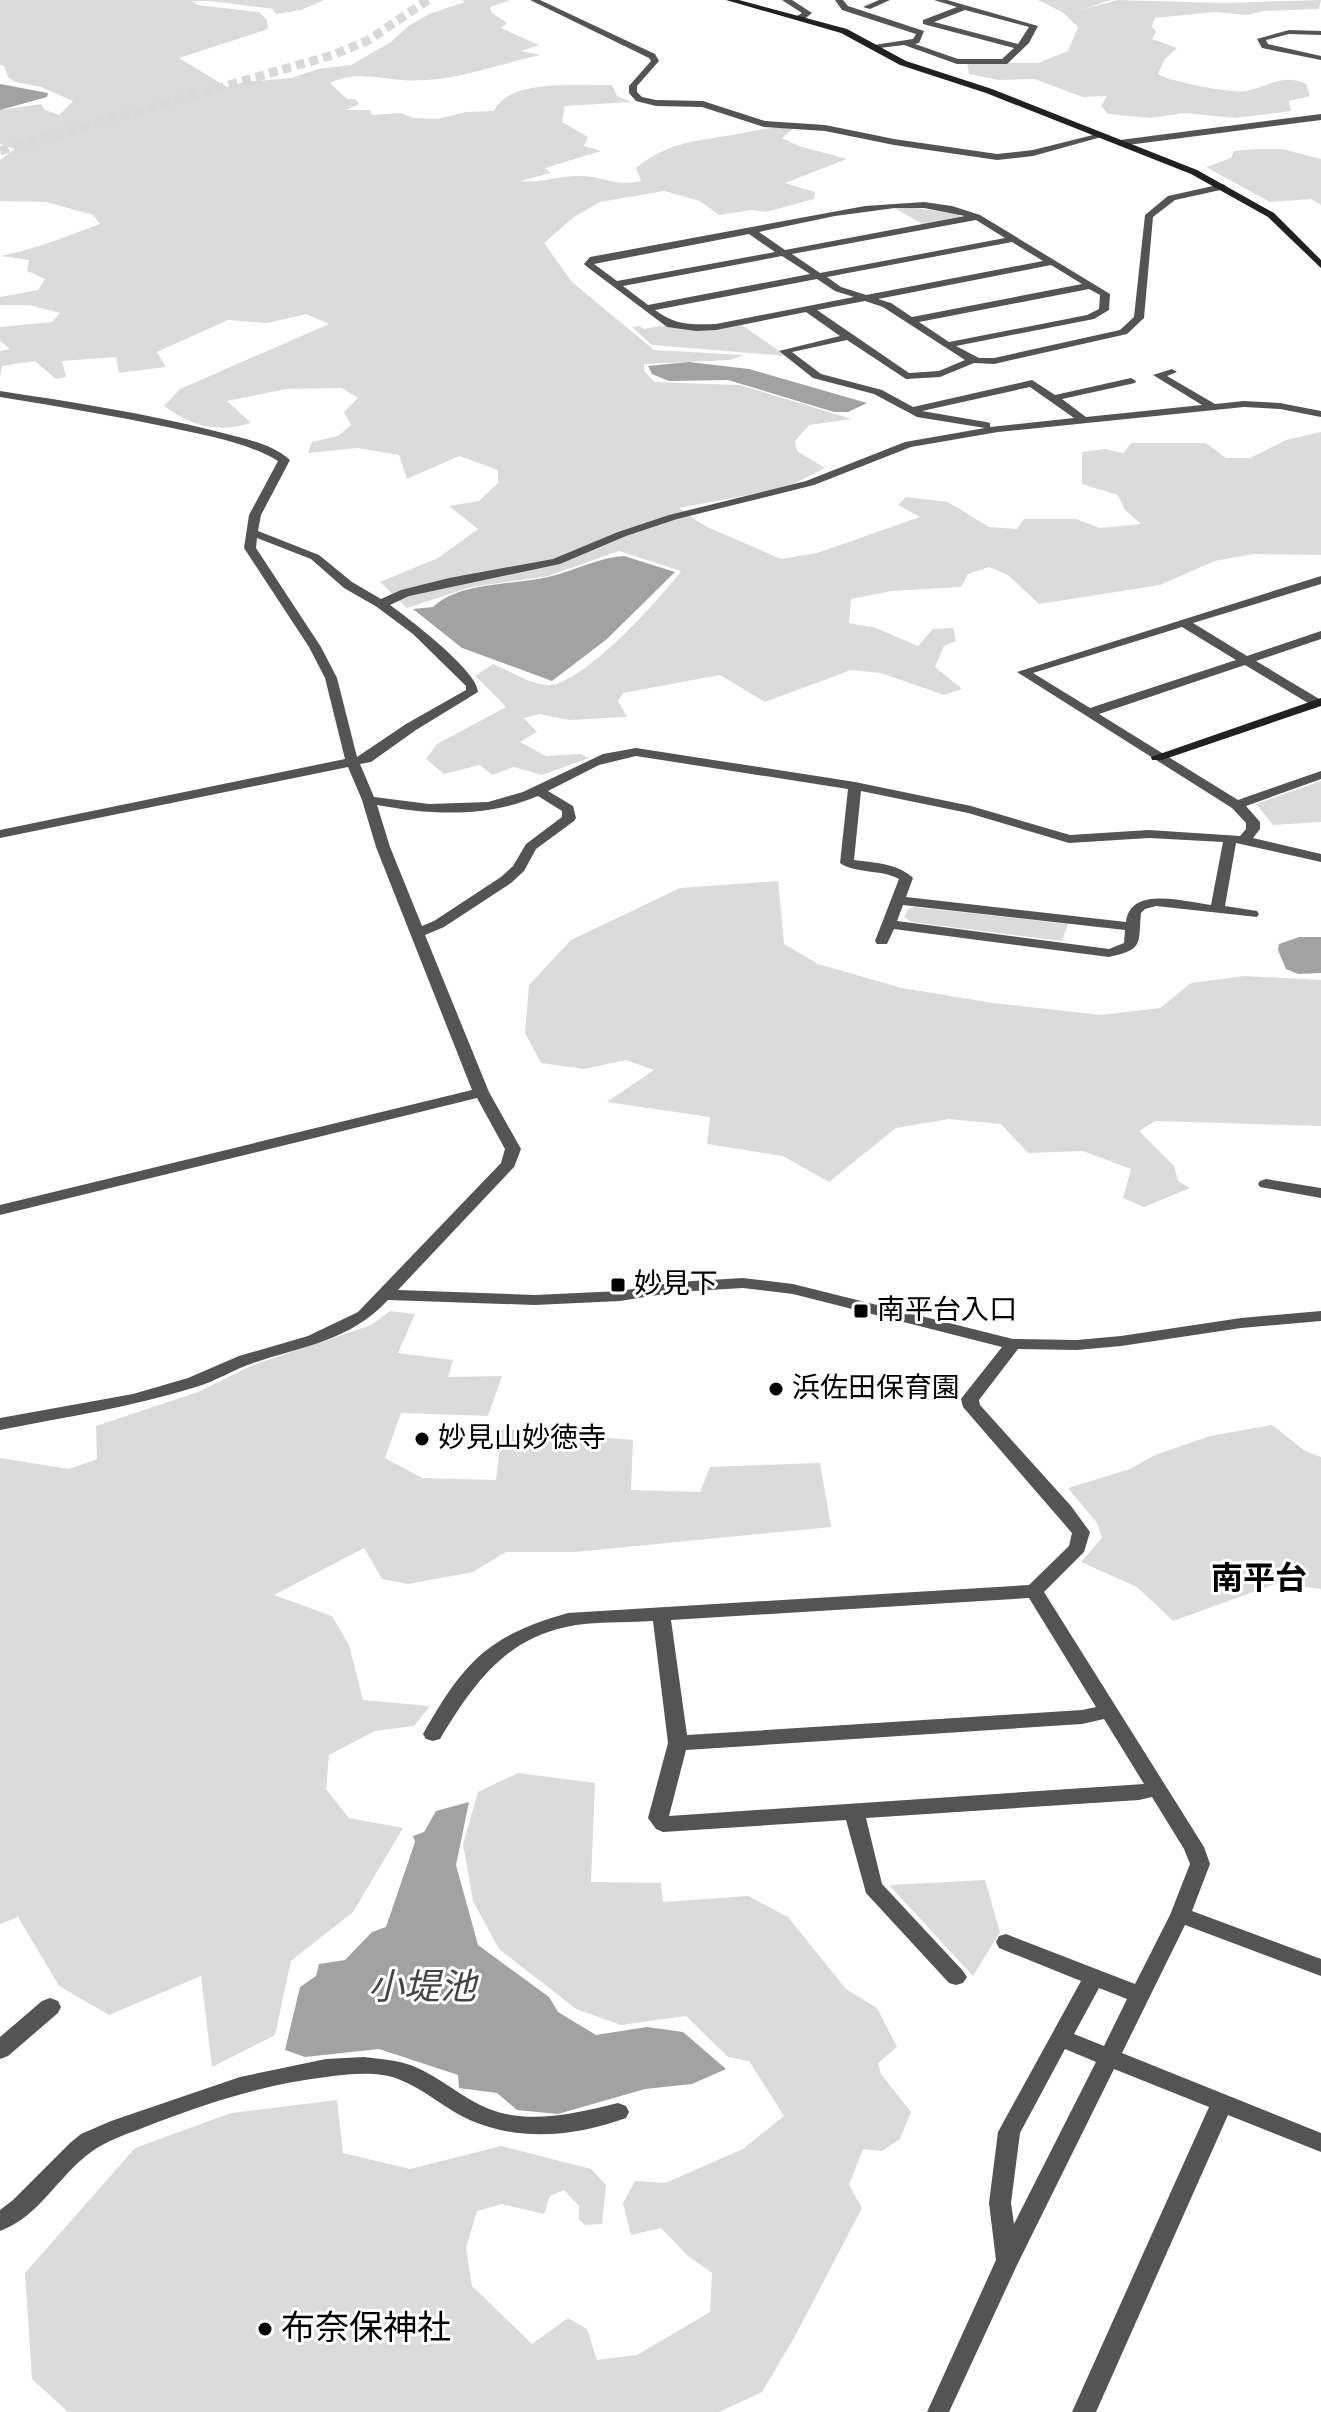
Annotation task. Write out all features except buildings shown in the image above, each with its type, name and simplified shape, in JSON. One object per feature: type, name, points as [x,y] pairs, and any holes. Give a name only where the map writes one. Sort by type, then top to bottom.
[{"type":"street","points":[[534,0],[652,56],[655,61],[633,86],[633,93],[639,99],[703,104],[764,124],[825,128],[997,157],[1033,153],[1101,136]]},
{"type":"street","points":[[730,0],[844,31],[903,63],[989,91],[1194,172],[1271,215],[1321,265]]},
{"type":"street","points":[[786,0],[808,13],[800,18]]},
{"type":"street","points":[[839,0],[845,8],[921,33],[916,41],[874,47]]},
{"type":"street","points":[[867,7],[886,0]]},
{"type":"street","points":[[905,43],[957,61],[1004,62],[1020,47],[1034,26],[938,0]]},
{"type":"street","points":[[965,7],[926,22],[1020,47]]},
{"type":"street","points":[[1321,33],[1289,32],[1261,39],[1265,46],[1277,50],[1321,58]]},
{"type":"street","points":[[982,45],[995,40]]},
{"type":"street","points":[[1120,143],[1321,117]]},
{"type":"street","points":[[751,231],[838,289],[887,305],[972,360],[994,361],[1110,336],[1133,326],[1139,318],[1148,217],[1156,205],[1169,199],[1222,187]]},
{"type":"street","points":[[948,345],[1099,314],[1104,310],[1105,294],[1092,285],[977,217],[965,212],[902,204],[590,261],[589,264],[667,324],[696,328],[1052,262]]},
{"type":"street","points":[[616,284],[977,217]]},
{"type":"street","points":[[647,308],[1014,239]]},
{"type":"street","points":[[910,321],[1092,285]]},
{"type":"street","points":[[808,309],[910,377],[958,368],[972,360]]},
{"type":"street","points":[[848,337],[784,351],[817,376],[878,392],[921,415],[998,429]]},
{"type":"street","points":[[1172,372],[1158,375],[1211,406]]},
{"type":"street","points":[[1019,374],[1084,420]]},
{"type":"street","points":[[1054,398],[1131,381]]},
{"type":"street","points":[[911,411],[1032,383]]},
{"type":"street","points":[[0,394],[210,433],[272,450],[284,460],[255,515],[250,548],[315,647],[331,678],[352,762],[417,933],[481,1092],[513,1149],[508,1164],[364,1316],[314,1340],[245,1360],[194,1382],[134,1399],[0,1424]]},
{"type":"street","points":[[381,604],[405,593],[449,582],[556,562],[622,534],[673,517],[810,483],[909,444],[998,429],[1211,406],[1280,406],[1321,414]]},
{"type":"street","points":[[0,834],[366,759],[411,727],[472,692],[472,686],[463,675],[414,629],[381,604],[348,585],[315,557],[251,532]]},
{"type":"street","points":[[1217,910],[1237,840],[1253,829],[1253,822],[1237,805],[1023,672],[1321,580]]},
{"type":"street","points":[[1182,622],[1319,703]]},
{"type":"street","points":[[1089,713],[1321,635]]},
{"type":"street","points":[[1157,757],[1319,703]]},
{"type":"street","points":[[369,800],[429,811],[466,809],[511,801],[612,755],[636,752],[855,786],[971,810],[1069,839],[1149,834],[1237,840],[1321,858]]},
{"type":"street","points":[[1237,805],[1321,775]]},
{"type":"street","points":[[855,786],[847,863],[904,875],[906,878],[882,941]]},
{"type":"street","points":[[417,933],[439,924],[506,880],[519,868],[531,847],[569,818],[568,809],[538,790]]},
{"type":"street","points":[[898,900],[1133,927]]},
{"type":"street","points":[[889,924],[1109,953],[1126,949],[1131,944],[1135,908],[1148,904],[1252,914]]},
{"type":"street","points":[[0,1210],[481,1092]]},
{"type":"street","points":[[1266,1184],[1321,1193]]},
{"type":"street","points":[[386,1295],[535,1300],[620,1296],[676,1287],[743,1283],[793,1289],[1013,1344],[1077,1345],[1321,1316]]},
{"type":"street","points":[[433,1734],[467,1678],[510,1640],[528,1631],[568,1620],[1034,1591],[1078,1548],[1081,1532],[972,1407],[970,1399],[975,1391],[1013,1344]]},
{"type":"street","points":[[939,2411],[1007,2261],[1180,1915],[1200,1864],[1194,1847],[1034,1591]]},
{"type":"street","points":[[661,1614],[678,1743],[658,1818],[663,1824],[1139,1793],[1156,1788]]},
{"type":"street","points":[[678,1743],[1067,1718],[1107,1711]]},
{"type":"street","points":[[854,1811],[873,1887],[956,1977]]},
{"type":"street","points":[[1180,1915],[1321,1968]]},
{"type":"street","points":[[1006,1942],[1140,1995]]},
{"type":"street","points":[[1007,2261],[1000,2203],[1009,2132],[1094,1977]]},
{"type":"street","points":[[0,2050],[50,2007]]},
{"type":"street","points":[[1060,2038],[1321,2143]]},
{"type":"street","points":[[0,2221],[17,2210],[73,2151],[89,2141],[205,2097],[291,2074],[373,2066],[397,2069],[472,2112],[499,2123],[567,2126],[618,2112]]},
{"type":"street","points":[[1084,2412],[1221,2105]]},
{"type":"shaded area","points":[[0,0],[324,0],[301,10],[276,14],[273,9],[192,1],[198,5],[259,12],[267,20],[268,29],[179,58],[227,87],[244,82],[292,78],[318,69],[351,65],[391,42],[407,27],[429,14],[465,2],[462,0],[511,0],[490,7],[491,12],[507,23],[501,28],[539,45],[521,51],[541,55],[438,79],[356,76],[330,83],[347,99],[355,99],[359,104],[346,110],[370,110],[372,115],[401,113],[413,118],[437,119],[466,112],[494,111],[502,100],[514,93],[547,86],[612,85],[617,96],[631,102],[565,106],[562,122],[588,137],[584,146],[601,151],[545,168],[551,173],[520,181],[578,176],[623,183],[641,181],[636,168],[673,147],[772,128],[794,128],[782,138],[847,159],[785,183],[815,192],[814,199],[766,212],[751,210],[719,215],[700,201],[664,191],[600,202],[574,217],[544,243],[572,282],[654,350],[744,355],[730,360],[644,364],[644,371],[655,382],[740,385],[852,419],[809,425],[795,441],[797,451],[825,468],[785,488],[679,508],[705,526],[781,559],[817,553],[920,517],[898,505],[906,497],[948,502],[989,527],[1017,529],[1024,519],[1076,519],[1100,528],[1141,524],[1125,510],[1118,495],[1082,484],[1082,452],[1105,449],[1123,453],[1131,443],[1206,443],[1226,458],[1250,458],[1286,440],[1321,432],[1321,555],[1253,554],[1215,561],[1160,585],[1039,604],[1008,575],[989,567],[968,574],[961,587],[891,591],[851,599],[849,623],[876,628],[918,646],[933,629],[953,628],[956,641],[944,646],[935,667],[962,689],[944,695],[881,673],[851,670],[765,702],[720,675],[623,693],[618,701],[627,717],[569,720],[539,714],[524,718],[537,732],[520,742],[546,756],[580,754],[589,758],[542,775],[514,767],[492,775],[480,765],[444,774],[426,759],[437,744],[506,707],[475,676],[493,664],[546,685],[578,673],[618,640],[681,571],[619,551],[548,576],[471,587],[407,608],[380,582],[438,558],[478,529],[449,506],[479,501],[498,483],[498,470],[459,456],[407,479],[399,455],[358,448],[308,453],[312,442],[338,436],[351,425],[344,412],[358,398],[342,388],[286,389],[227,401],[251,423],[227,428],[195,423],[164,406],[180,389],[329,324],[306,314],[267,323],[228,320],[157,352],[166,367],[119,373],[116,357],[62,361],[66,377],[56,379],[35,361],[2,366],[0,377],[0,351],[10,349],[0,341],[0,327],[52,322],[60,313],[29,305],[0,305],[0,297],[38,290],[45,279],[27,271],[29,260],[1,256],[100,224],[93,215],[46,202],[0,201],[0,160],[15,149],[0,144],[0,110],[41,104],[45,110],[59,115],[73,101],[8,77],[4,66],[0,65]]},
{"type":"shaded area","points":[[1038,0],[1111,0],[1080,10],[1118,0],[1224,3],[1321,0],[1319,9],[1263,11],[1248,15],[1215,12],[1155,18],[1152,26],[1156,32],[1152,39],[1177,48],[1165,59],[1158,74],[1164,77],[1227,91],[1245,91],[1276,82],[1298,81],[1306,84],[1310,96],[1289,101],[1291,111],[1235,118],[1185,113],[1150,118],[1108,114],[1101,106],[1107,96],[1083,97],[1034,79],[999,80],[969,74],[967,63],[1038,63],[1068,51],[1078,27],[1062,12]]},
{"type":"shaded area","points":[[1282,149],[1321,159],[1321,205],[1311,199],[1270,202],[1206,167],[1231,158],[1234,151]]},
{"type":"shaded area","points":[[893,207],[959,214],[960,217],[922,224]]},
{"type":"shaded area","points":[[742,325],[786,356],[652,345],[632,327],[713,330]]},
{"type":"shaded area","points":[[1321,781],[1321,822],[1273,825],[1256,804]]},
{"type":"shaded area","points":[[778,881],[784,944],[818,964],[902,988],[993,1003],[1101,1015],[1160,1008],[1191,983],[1244,976],[1321,980],[1321,1126],[1155,1121],[1139,1131],[1174,1166],[1178,1181],[1190,1188],[1144,1207],[1123,1198],[1131,1169],[1083,1151],[1028,1153],[1001,1124],[949,1119],[896,1128],[829,1182],[783,1156],[707,1144],[710,1117],[607,1102],[654,1070],[626,1060],[584,1069],[541,1063],[525,1033],[529,985],[571,940],[680,888]]},
{"type":"shaded area","points":[[915,907],[1068,924],[1062,941],[911,922],[904,917],[908,909]]},
{"type":"shaded area","points":[[390,1311],[415,1314],[398,1353],[453,1360],[448,1377],[502,1376],[488,1416],[401,1413],[385,1458],[422,1478],[496,1480],[502,1429],[633,1440],[631,1490],[700,1492],[710,1467],[820,1463],[831,1527],[575,1552],[506,1552],[473,1572],[408,1584],[382,1579],[364,1548],[274,1595],[332,1616],[349,1645],[363,1700],[430,1706],[414,1726],[375,1731],[329,1755],[326,1789],[349,1818],[403,1828],[353,1912],[291,1961],[275,2035],[212,2067],[201,1976],[109,2015],[59,1986],[18,1917],[0,1924],[0,1458],[69,1469],[97,1459],[96,1426],[198,1392],[253,1365],[371,1325]]},
{"type":"shaded area","points":[[1272,1425],[1305,1451],[1321,1457],[1321,1589],[1278,1583],[1173,1621],[1137,1587],[1081,1562],[1102,1538],[1097,1523],[1068,1488],[1130,1469],[1155,1455],[1210,1436]]},
{"type":"shaded area","points":[[518,1773],[595,1783],[591,1882],[661,1883],[663,1902],[748,1896],[788,1917],[846,1989],[877,2008],[897,2047],[878,2063],[881,2074],[911,2112],[900,2139],[882,2151],[863,2149],[849,2185],[862,2208],[762,2392],[719,2412],[68,2412],[32,2379],[25,2273],[135,2148],[231,2113],[337,2100],[343,2153],[410,2169],[501,2146],[591,2169],[606,2185],[602,2224],[585,2225],[579,2219],[579,2206],[564,2190],[550,2196],[544,2214],[502,2204],[477,2211],[466,2248],[472,2286],[532,2344],[568,2318],[587,2329],[597,2360],[637,2355],[710,2312],[712,2273],[687,2255],[661,2228],[631,2235],[623,2203],[635,2181],[665,2183],[743,2149],[784,2116],[749,2061],[728,2057],[686,2016],[621,2025],[576,2009],[499,1949],[473,1901],[463,1844],[478,1792]]},
{"type":"shaded area","points":[[985,1880],[1000,1932],[973,1976],[889,1885]]},
{"type":"water","points":[[0,84],[48,93],[47,97],[0,110]]},
{"type":"water","points":[[689,362],[749,369],[867,403],[848,412],[834,412],[728,380],[669,381],[652,374],[648,366]]},
{"type":"water","points":[[624,556],[675,572],[607,639],[552,681],[462,648],[413,609],[433,607],[445,598],[473,588],[538,579]]},
{"type":"water","points":[[1299,937],[1321,937],[1321,973],[1298,974],[1286,969],[1278,950],[1279,944]]},
{"type":"water","name":"小堤池","points":[[469,1802],[456,1865],[478,1945],[549,1997],[558,2012],[596,2035],[647,2027],[683,2032],[726,2069],[692,2084],[645,2089],[558,2114],[517,2110],[497,2093],[459,2088],[458,2075],[379,2049],[305,2057],[285,2050],[300,1987],[316,1976],[319,1964],[345,1960],[372,1932],[386,1927],[415,1842],[413,1836],[424,1832],[436,1811]]},
{"type":"tunnel","points":[[0,151],[333,55],[367,41],[428,0]]},
{"type":"place","name":"妙見下","points":[[618,1285]]},
{"type":"place","name":"南平台入口","points":[[861,1311]]},
{"type":"place","name":"浜佐田保育園","points":[[776,1389]]},
{"type":"place","name":"妙見山妙徳寺","points":[[422,1439]]},
{"type":"place","name":"布奈保神社","points":[[265,2329]]},
{"type":"district","name":"南平台","points":[[1259,1579]]}]
